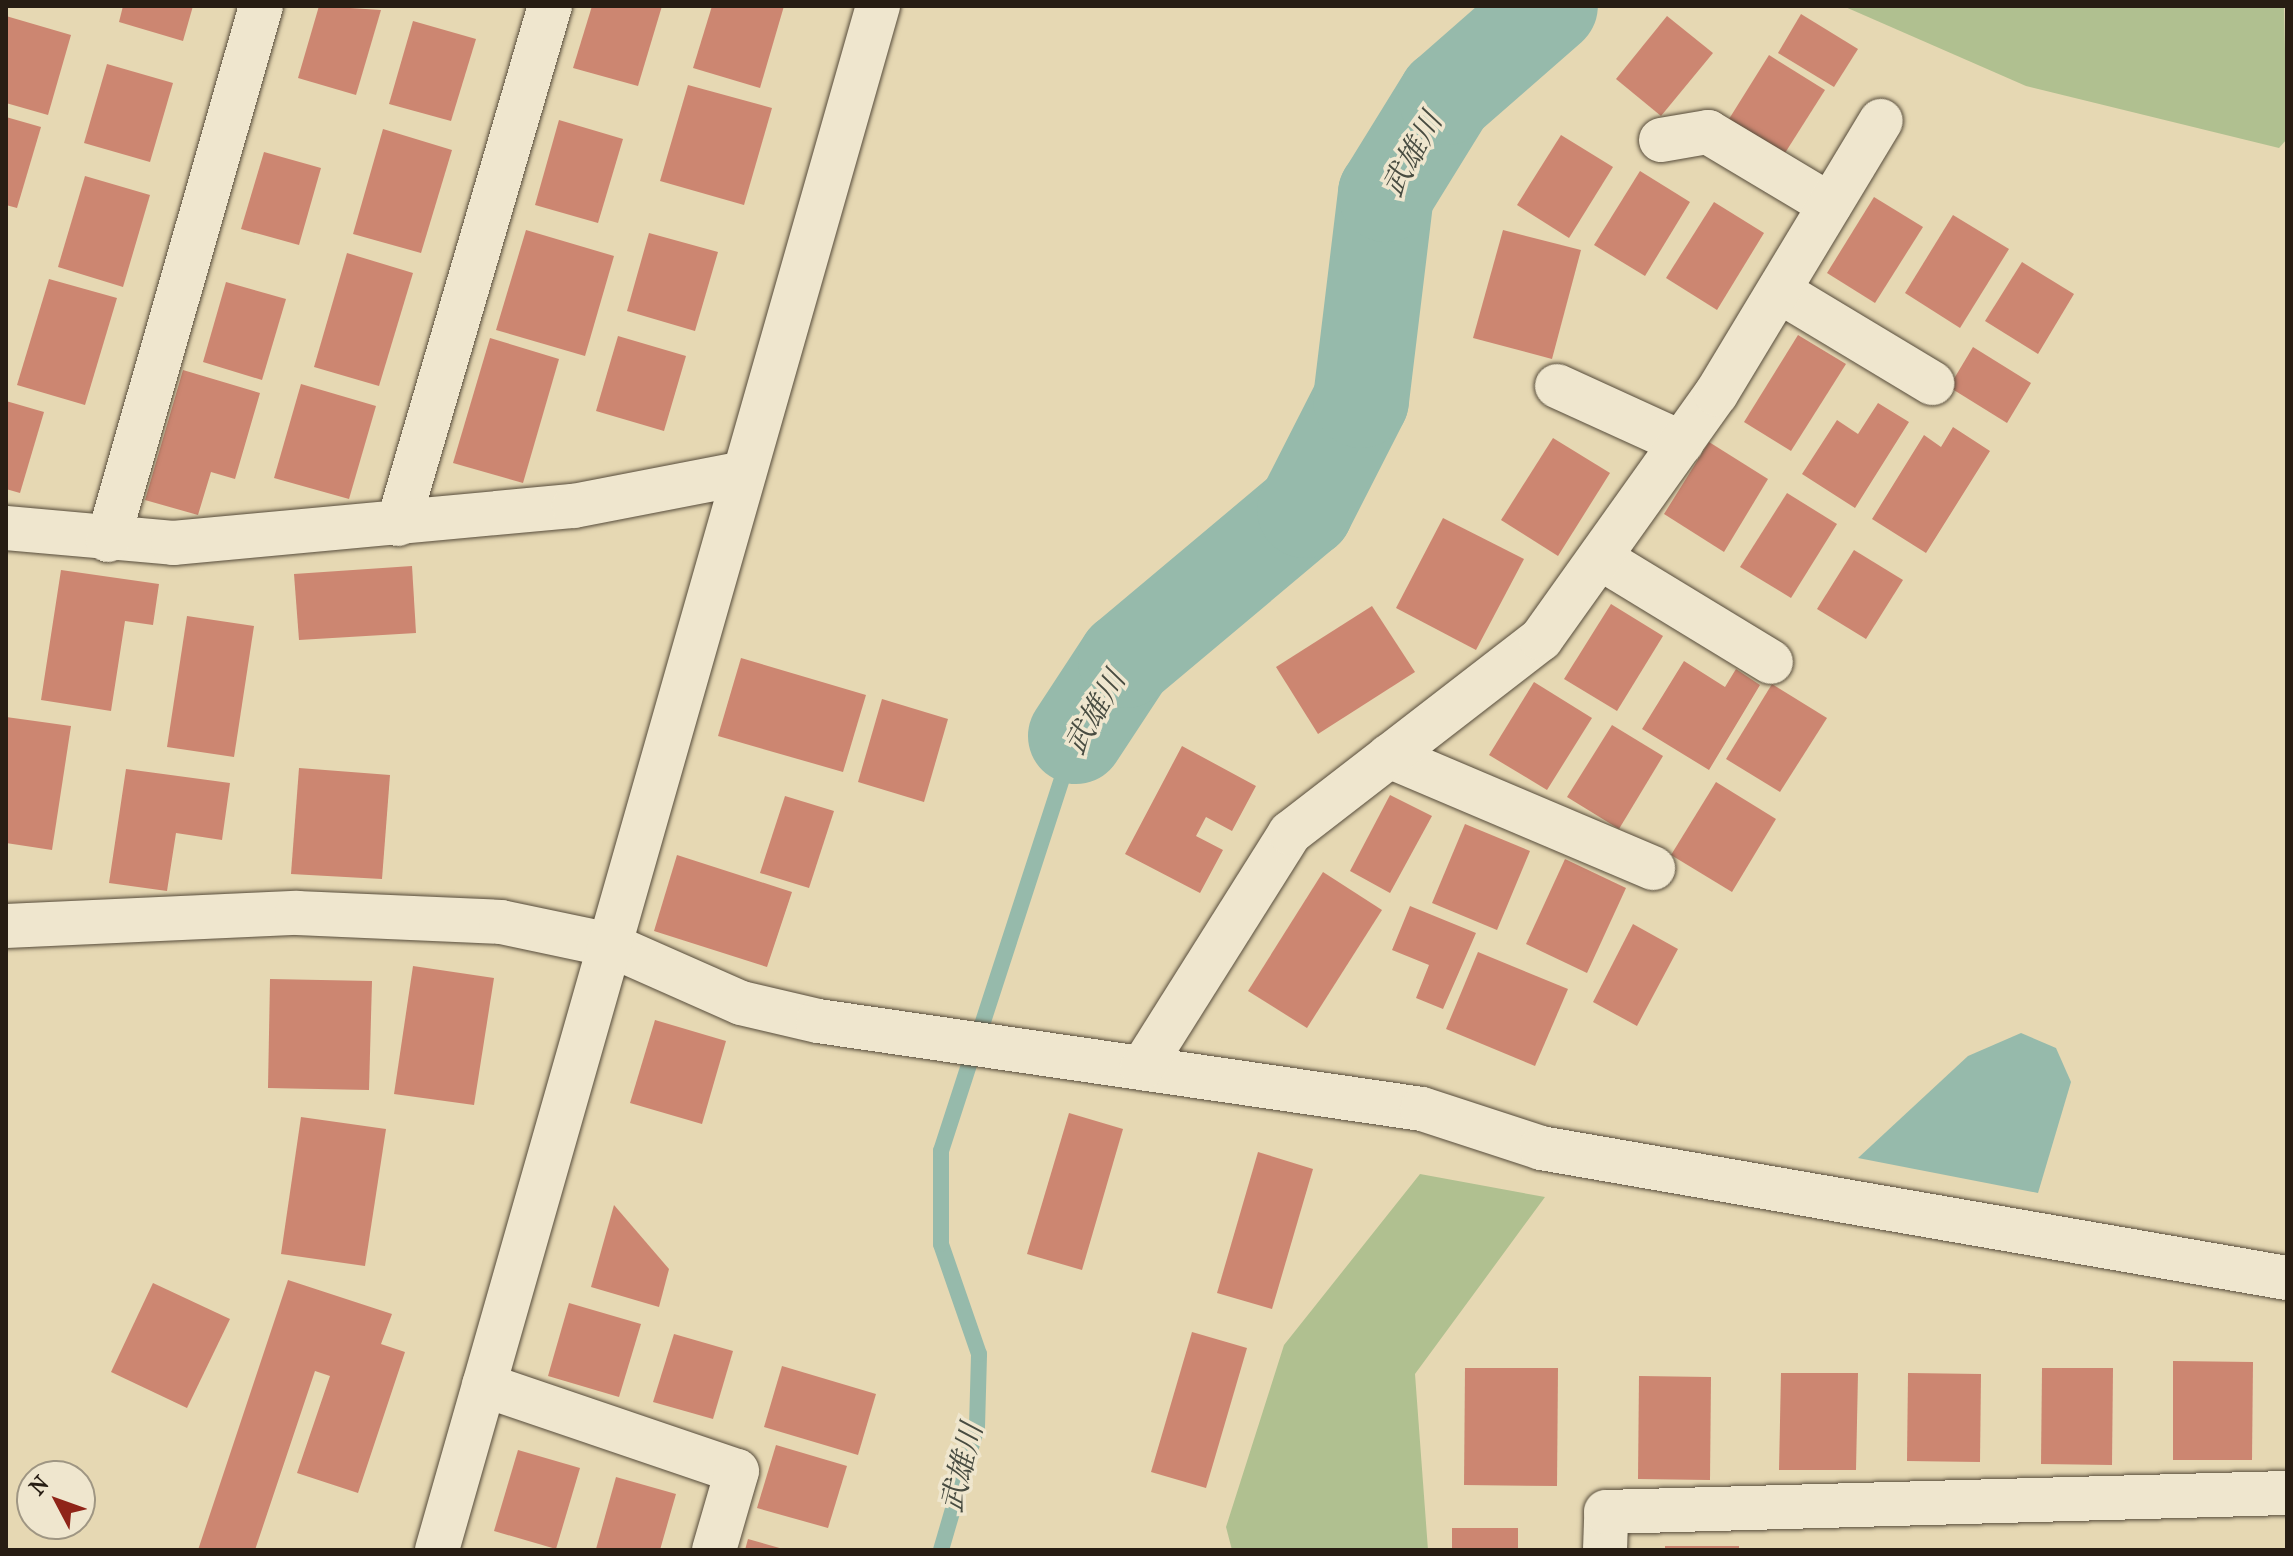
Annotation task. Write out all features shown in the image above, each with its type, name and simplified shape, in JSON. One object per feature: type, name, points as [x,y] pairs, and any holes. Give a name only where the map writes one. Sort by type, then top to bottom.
[{"type":"street","points":[[108,540],[261,6]]},
{"type":"street","points":[[398,524],[550,6]]},
{"type":"street","points":[[437,1550],[878,6]]},
{"type":"street","points":[[1142,1068],[1290,833],[1541,639],[1682,443],[1779,291],[1881,121]]},
{"type":"street","points":[[1661,140],[1708,132],[1830,205]]},
{"type":"street","points":[[1779,291],[1932,383]]},
{"type":"street","points":[[1557,386],[1682,443]]},
{"type":"street","points":[[6,528],[108,540],[173,543],[574,506],[744,473]]},
{"type":"street","points":[[1600,558],[1771,662]]},
{"type":"street","points":[[1389,756],[1653,868]]},
{"type":"street","points":[[6,926],[297,913],[501,922],[610,945],[741,1003],[909,1034],[1422,1109],[1541,1148],[2287,1278]]},
{"type":"street","points":[[484,1385],[737,1471],[714,1550]]},
{"type":"street","points":[[1605,1550],[1606,1512],[2287,1493]]},
{"type":"green space","points":[[1843,6],[2284,6],[2287,139],[2279,148],[2026,86]]},
{"type":"green space","points":[[1420,1174],[1545,1197],[1415,1374],[1428,1550],[1232,1550],[1226,1527],[1284,1345]]},
{"type":"shaded area","points":[[2021,1033],[2056,1048],[2071,1082],[2038,1193],[1858,1158],[1968,1056]]},
{"type":"building","points":[[123,6],[193,6],[183,41],[119,22]]},
{"type":"building","points":[[319,6],[381,10],[356,95],[298,78]]},
{"type":"building","points":[[592,6],[662,6],[638,86],[573,68]]},
{"type":"building","points":[[712,6],[784,6],[760,88],[693,68]]},
{"type":"building","points":[[1801,14],[1858,49],[1834,87],[1778,53]]},
{"type":"building","points":[[6,16],[71,35],[48,115],[6,103]]},
{"type":"building","points":[[1667,16],[1713,53],[1661,116],[1616,79]]},
{"type":"building","points":[[413,21],[476,39],[451,121],[389,104]]},
{"type":"building","points":[[1769,55],[1825,90],[1785,153],[1729,119]]},
{"type":"building","points":[[107,64],[173,83],[150,162],[84,143]]},
{"type":"building","points":[[688,85],[772,108],[744,205],[660,181]]},
{"type":"building","points":[[6,117],[41,127],[17,208],[6,205]]},
{"type":"building","points":[[559,120],[623,139],[598,223],[535,205]]},
{"type":"building","points":[[383,129],[452,150],[421,253],[353,234]]},
{"type":"building","points":[[1561,135],[1613,167],[1569,238],[1517,205]]},
{"type":"building","points":[[264,152],[321,168],[299,245],[241,229]]},
{"type":"building","points":[[1640,171],[1690,202],[1645,276],[1594,245]]},
{"type":"building","points":[[85,176],[150,195],[123,287],[58,267]]},
{"type":"building","points":[[1874,197],[1923,227],[1875,303],[1827,273]]},
{"type":"building","points":[[1714,202],[1764,233],[1717,310],[1666,278]]},
{"type":"building","points":[[1953,215],[2009,249],[1960,328],[1905,293]]},
{"type":"building","points":[[526,230],[614,256],[585,356],[496,330]]},
{"type":"building","points":[[1503,230],[1581,250],[1552,359],[1473,338]]},
{"type":"building","points":[[649,233],[718,252],[695,331],[627,311]]},
{"type":"building","points":[[347,253],[413,273],[379,386],[314,367]]},
{"type":"building","points":[[2022,262],[2074,294],[2038,354],[1985,321]]},
{"type":"building","points":[[49,279],[117,298],[85,405],[17,385]]},
{"type":"building","points":[[226,282],[286,299],[262,380],[203,362]]},
{"type":"building","points":[[1798,335],[1846,364],[1791,451],[1744,422]]},
{"type":"building","points":[[618,336],[686,356],[664,431],[596,411]]},
{"type":"building","points":[[490,338],[559,359],[523,483],[453,463]]},
{"type":"building","points":[[1973,347],[2031,383],[2007,423],[1949,387]]},
{"type":"building","points":[[183,370],[260,393],[235,479],[211,472],[198,515],[145,500]]},
{"type":"building","points":[[301,384],[376,406],[349,499],[274,478]]},
{"type":"building","points":[[6,401],[44,412],[20,493],[6,489]]},
{"type":"building","points":[[1878,403],[1909,422],[1855,508],[1802,474],[1837,420],[1858,434]]},
{"type":"building","points":[[1953,427],[1990,451],[1926,553],[1872,519],[1924,435],[1941,447]]},
{"type":"building","points":[[1553,438],[1610,473],[1558,556],[1501,520]]},
{"type":"building","points":[[1709,442],[1768,479],[1724,552],[1664,514]]},
{"type":"building","points":[[1787,493],[1837,524],[1791,598],[1740,567]]},
{"type":"building","points":[[1443,518],[1524,559],[1476,650],[1396,608]]},
{"type":"building","points":[[1854,550],[1903,580],[1866,639],[1817,609]]},
{"type":"building","points":[[412,566],[416,633],[299,640],[294,574]]},
{"type":"building","points":[[61,570],[159,584],[153,625],[125,621],[111,711],[41,700]]},
{"type":"building","points":[[1611,604],[1663,636],[1617,711],[1564,679]]},
{"type":"building","points":[[1372,606],[1415,672],[1318,734],[1276,667]]},
{"type":"building","points":[[187,616],[254,626],[234,757],[167,747]]},
{"type":"building","points":[[741,658],[866,695],[843,772],[718,736]]},
{"type":"building","points":[[1684,661],[1725,687],[1736,669],[1760,685],[1709,770],[1642,729]]},
{"type":"building","points":[[1534,682],[1592,718],[1547,790],[1489,755]]},
{"type":"building","points":[[1772,684],[1827,718],[1780,792],[1726,759]]},
{"type":"building","points":[[882,699],[948,719],[924,802],[858,782]]},
{"type":"building","points":[[6,717],[71,726],[52,850],[6,843]]},
{"type":"building","points":[[1612,725],[1663,756],[1619,829],[1567,797]]},
{"type":"building","points":[[1182,746],[1256,786],[1232,831],[1206,817],[1196,836],[1223,850],[1200,893],[1125,854]]},
{"type":"building","points":[[299,768],[390,775],[382,879],[291,874]]},
{"type":"building","points":[[126,769],[230,783],[222,840],[176,833],[167,891],[109,883]]},
{"type":"building","points":[[1716,782],[1776,819],[1732,892],[1671,855]]},
{"type":"building","points":[[1390,795],[1432,816],[1390,893],[1350,871]]},
{"type":"building","points":[[785,796],[834,811],[809,888],[760,873]]},
{"type":"building","points":[[1465,824],[1530,851],[1497,930],[1432,903]]},
{"type":"building","points":[[677,855],[792,892],[767,967],[654,931]]},
{"type":"building","points":[[1565,859],[1626,888],[1587,973],[1526,944]]},
{"type":"building","points":[[1323,872],[1382,910],[1307,1028],[1248,991]]},
{"type":"building","points":[[1410,906],[1476,933],[1443,1009],[1416,998],[1429,965],[1392,950]]},
{"type":"building","points":[[1633,924],[1678,949],[1637,1026],[1593,1002]]},
{"type":"building","points":[[1478,952],[1568,989],[1535,1066],[1446,1029]]},
{"type":"building","points":[[413,966],[494,978],[474,1105],[394,1094]]},
{"type":"building","points":[[270,979],[372,981],[369,1090],[268,1088]]},
{"type":"building","points":[[655,1020],[726,1041],[702,1124],[630,1103]]},
{"type":"building","points":[[1069,1113],[1123,1129],[1082,1270],[1027,1254]]},
{"type":"building","points":[[301,1117],[386,1129],[365,1266],[281,1254]]},
{"type":"building","points":[[1258,1152],[1313,1169],[1272,1309],[1217,1293]]},
{"type":"building","points":[[614,1205],[669,1269],[659,1307],[591,1287]]},
{"type":"building","points":[[288,1280],[392,1314],[381,1344],[405,1352],[358,1493],[297,1473],[330,1376],[315,1371],[255,1550],[198,1550]]},
{"type":"building","points":[[153,1283],[230,1319],[187,1408],[111,1372]]},
{"type":"building","points":[[569,1303],[641,1324],[619,1397],[548,1376]]},
{"type":"building","points":[[1192,1332],[1247,1348],[1206,1488],[1151,1472]]},
{"type":"building","points":[[674,1334],[733,1351],[713,1419],[653,1402]]},
{"type":"building","points":[[2173,1361],[2253,1362],[2252,1460],[2173,1460]]},
{"type":"building","points":[[782,1366],[876,1394],[858,1455],[764,1427]]},
{"type":"building","points":[[1465,1368],[1558,1368],[1557,1486],[1464,1485]]},
{"type":"building","points":[[2042,1368],[2113,1368],[2112,1465],[2041,1464]]},
{"type":"building","points":[[1781,1373],[1858,1373],[1856,1470],[1779,1470]]},
{"type":"building","points":[[1908,1373],[1981,1374],[1980,1462],[1907,1461]]},
{"type":"building","points":[[1639,1376],[1711,1377],[1710,1480],[1638,1479]]},
{"type":"building","points":[[776,1445],[847,1466],[828,1528],[757,1508]]},
{"type":"building","points":[[518,1450],[580,1468],[556,1549],[494,1531]]},
{"type":"building","points":[[616,1477],[676,1494],[660,1550],[596,1549]]},
{"type":"building","points":[[1452,1528],[1518,1528],[1518,1550],[1452,1550]]},
{"type":"building","points":[[748,1539],[783,1549],[783,1550],[745,1550]]},
{"type":"building","points":[[1665,1546],[1739,1546],[1739,1550],[1665,1550]]},
{"type":"waterway","name":"武雄川","points":[[1076,736],[1126,660],[1305,510],[1361,400],[1386,194],[1446,97],[1550,6]]},
{"type":"waterway","name":"武雄川","points":[[941,1550],[977,1427],[979,1354],[941,1244],[941,1151],[1076,736]]}]
